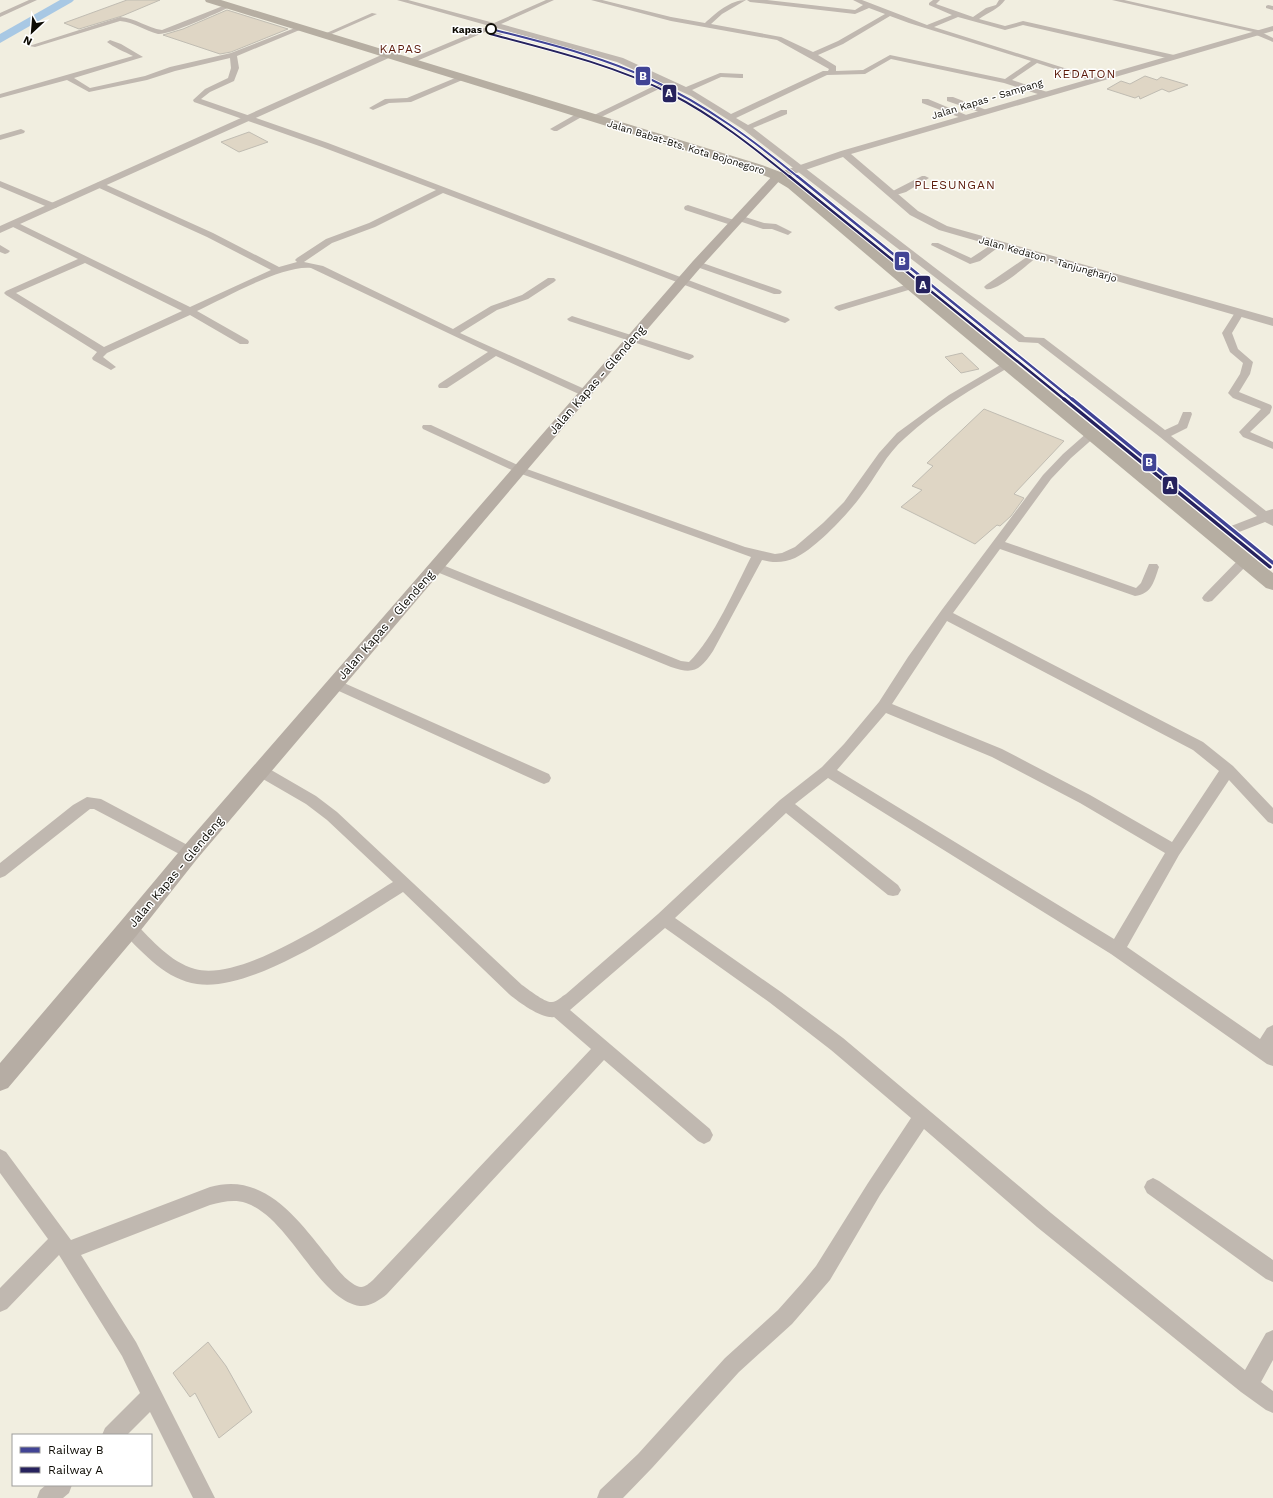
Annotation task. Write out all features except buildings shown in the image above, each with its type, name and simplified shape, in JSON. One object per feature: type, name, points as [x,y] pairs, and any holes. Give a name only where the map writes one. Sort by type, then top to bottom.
[{"type":"highway","name":"Jalan Babat-Bts. Kota Bojonegoro","points":[[210,0],[757,168],[778,176],[793,185],[912,286],[1273,583]]},
{"type":"main road","name":"Jalan Kapas - Glendeng","points":[[0,1080],[129,928],[190,853],[586,392],[697,264],[778,176]]},
{"type":"street","points":[[0,15],[34,0]]},
{"type":"street","points":[[402,0],[620,60],[686,90],[732,117],[1023,340],[1040,340],[1164,435],[1246,502],[1271,517]]},
{"type":"street","points":[[494,25],[551,0]]},
{"type":"street","points":[[594,0],[656,16],[705,26],[779,38],[833,68],[832,71]]},
{"type":"street","points":[[705,26],[720,13],[744,0]]},
{"type":"street","points":[[750,0],[855,12],[867,6]]},
{"type":"street","points":[[857,0],[867,6],[888,14],[1094,79]]},
{"type":"street","points":[[937,0],[931,4],[958,15],[1005,28],[1011,28],[1018,23],[1023,23],[1171,57]]},
{"type":"street","points":[[974,19],[988,9],[998,6],[1002,0]]},
{"type":"street","points":[[1115,0],[1258,32],[1273,40]]},
{"type":"street","points":[[32,46],[120,19],[131,19],[157,31],[163,32],[228,6]]},
{"type":"street","points":[[324,35],[374,14]]},
{"type":"street","points":[[812,55],[856,33],[888,14]]},
{"type":"street","points":[[928,27],[958,15]]},
{"type":"street","points":[[68,78],[89,90],[147,78],[233,55],[300,28]]},
{"type":"street","name":"Jalan Kapas - Sampang","points":[[778,176],[798,167],[844,153],[1273,28]]},
{"type":"street","points":[[409,61],[484,30],[542,46]]},
{"type":"street","points":[[0,96],[139,57],[119,45],[110,42]]},
{"type":"street","points":[[233,55],[235,68],[231,79],[212,88],[198,97],[197,100],[251,118],[785,320]]},
{"type":"street","points":[[0,230],[388,55]]},
{"type":"street","points":[[732,117],[826,73],[832,71],[865,72],[877,66],[886,59],[893,57],[927,66],[1006,81],[1044,94]]},
{"type":"street","points":[[1006,81],[1036,61]]},
{"type":"street","points":[[705,71],[720,75],[740,76]]},
{"type":"street","points":[[434,79],[448,73]]},
{"type":"street","points":[[686,90],[720,75]]},
{"type":"street","points":[[373,108],[388,101],[408,100],[463,78]]},
{"type":"street","points":[[554,129],[659,87]]},
{"type":"street","points":[[950,98],[985,111]]},
{"type":"street","points":[[925,102],[967,117]]},
{"type":"street","points":[[747,128],[784,112]]},
{"type":"street","points":[[0,138],[21,131]]},
{"type":"street","name":"Jalan Kedaton - Tanjungharjo","points":[[844,153],[914,212],[925,220],[943,228],[1273,322]]},
{"type":"street","points":[[892,193],[903,190],[925,178]]},
{"type":"street","points":[[0,184],[53,206]]},
{"type":"street","points":[[100,185],[282,268],[297,265],[312,265]]},
{"type":"street","points":[[111,367],[97,358],[103,351],[300,260],[329,241],[372,225],[442,190]]},
{"type":"street","points":[[688,208],[788,232]]},
{"type":"street","points":[[14,224],[190,311],[244,342]]},
{"type":"street","points":[[935,246],[970,261],[977,259],[997,244]]},
{"type":"street","points":[[990,287],[1034,255]]},
{"type":"street","points":[[4,295],[85,259]]},
{"type":"street","points":[[300,260],[306,261],[453,333],[586,392]]},
{"type":"street","points":[[697,264],[777,292]]},
{"type":"street","points":[[453,333],[494,308],[525,297],[550,280]]},
{"type":"street","points":[[839,308],[912,286]]},
{"type":"street","points":[[4,295],[103,351]]},
{"type":"street","points":[[1239,313],[1227,333],[1234,350],[1248,362],[1248,365],[1245,374],[1233,393],[1236,396],[1267,407],[1266,411],[1244,432],[1247,435],[1273,446]]},
{"type":"street","points":[[572,319],[690,357]]},
{"type":"street","points":[[443,386],[495,352]]},
{"type":"street","points":[[427,427],[520,470],[758,556],[772,558],[783,557],[792,554],[809,542],[846,508],[886,452],[901,435],[968,386],[1007,364]]},
{"type":"street","points":[[1164,435],[1183,426],[1187,414]]},
{"type":"street","points":[[261,771],[311,800],[332,816],[516,990],[543,1008],[551,1010],[557,1009],[572,998],[664,918],[785,804],[827,771],[849,748],[884,706],[913,660],[945,614],[1058,464],[1092,434]]},
{"type":"street","points":[[1217,536],[1271,517]]},
{"type":"street","points":[[998,544],[1135,592],[1141,592],[1145,588],[1153,567]]},
{"type":"street","points":[[436,567],[676,664],[688,667],[696,664],[713,639],[758,556]]},
{"type":"street","points":[[1208,598],[1245,560]]},
{"type":"street","points":[[945,614],[1198,746],[1228,770],[1273,818]]},
{"type":"street","points":[[335,684],[544,778]]},
{"type":"street","points":[[884,706],[997,753],[1085,799],[1174,851]]},
{"type":"street","points":[[1117,949],[1174,851],[1228,770]]},
{"type":"street","points":[[827,771],[1117,949],[1267,1054],[1273,1033]]},
{"type":"street","points":[[0,872],[78,809],[91,802],[96,803],[190,853]]},
{"type":"street","points":[[785,804],[892,890]]},
{"type":"street","points":[[129,928],[169,965],[198,977],[216,978],[244,971],[292,950],[404,883]]},
{"type":"street","points":[[664,918],[775,997],[837,1044],[1044,1220],[1248,1385],[1273,1403]]},
{"type":"street","points":[[557,1009],[704,1135]]},
{"type":"street","points":[[0,1302],[64,1245],[222,1192],[242,1193],[262,1201],[284,1221],[324,1267],[346,1289],[358,1296],[369,1295],[385,1282],[602,1049]]},
{"type":"street","points":[[608,1498],[645,1461],[732,1365],[785,1316],[809,1290],[826,1268],[874,1189],[922,1116]]},
{"type":"street","points":[[0,1158],[64,1245],[129,1349],[204,1498]]},
{"type":"street","points":[[1153,1187],[1273,1272]]},
{"type":"street","points":[[1248,1385],[1273,1340]]},
{"type":"street","points":[[113,1434],[153,1395]]},
{"type":"street","points":[[48,1498],[60,1486]]},
{"type":"waterway","points":[[0,39],[68,0]]},
{"type":"rail line","name":"B","points":[[491,29],[584,54],[629,70],[673,90],[719,118],[791,171],[1273,563]]},
{"type":"rail line","name":"A","points":[[490,34],[605,66],[671,94],[702,112],[745,142],[788,175],[1270,567]]},
{"type":"place","name":"Kapas","points":[[491,29]]},
{"type":"district","name":"KAPAS","points":[[401,49]]},
{"type":"district","name":"KEDATON","points":[[1085,74]]},
{"type":"district","name":"PLESUNGAN","points":[[955,185]]}]
